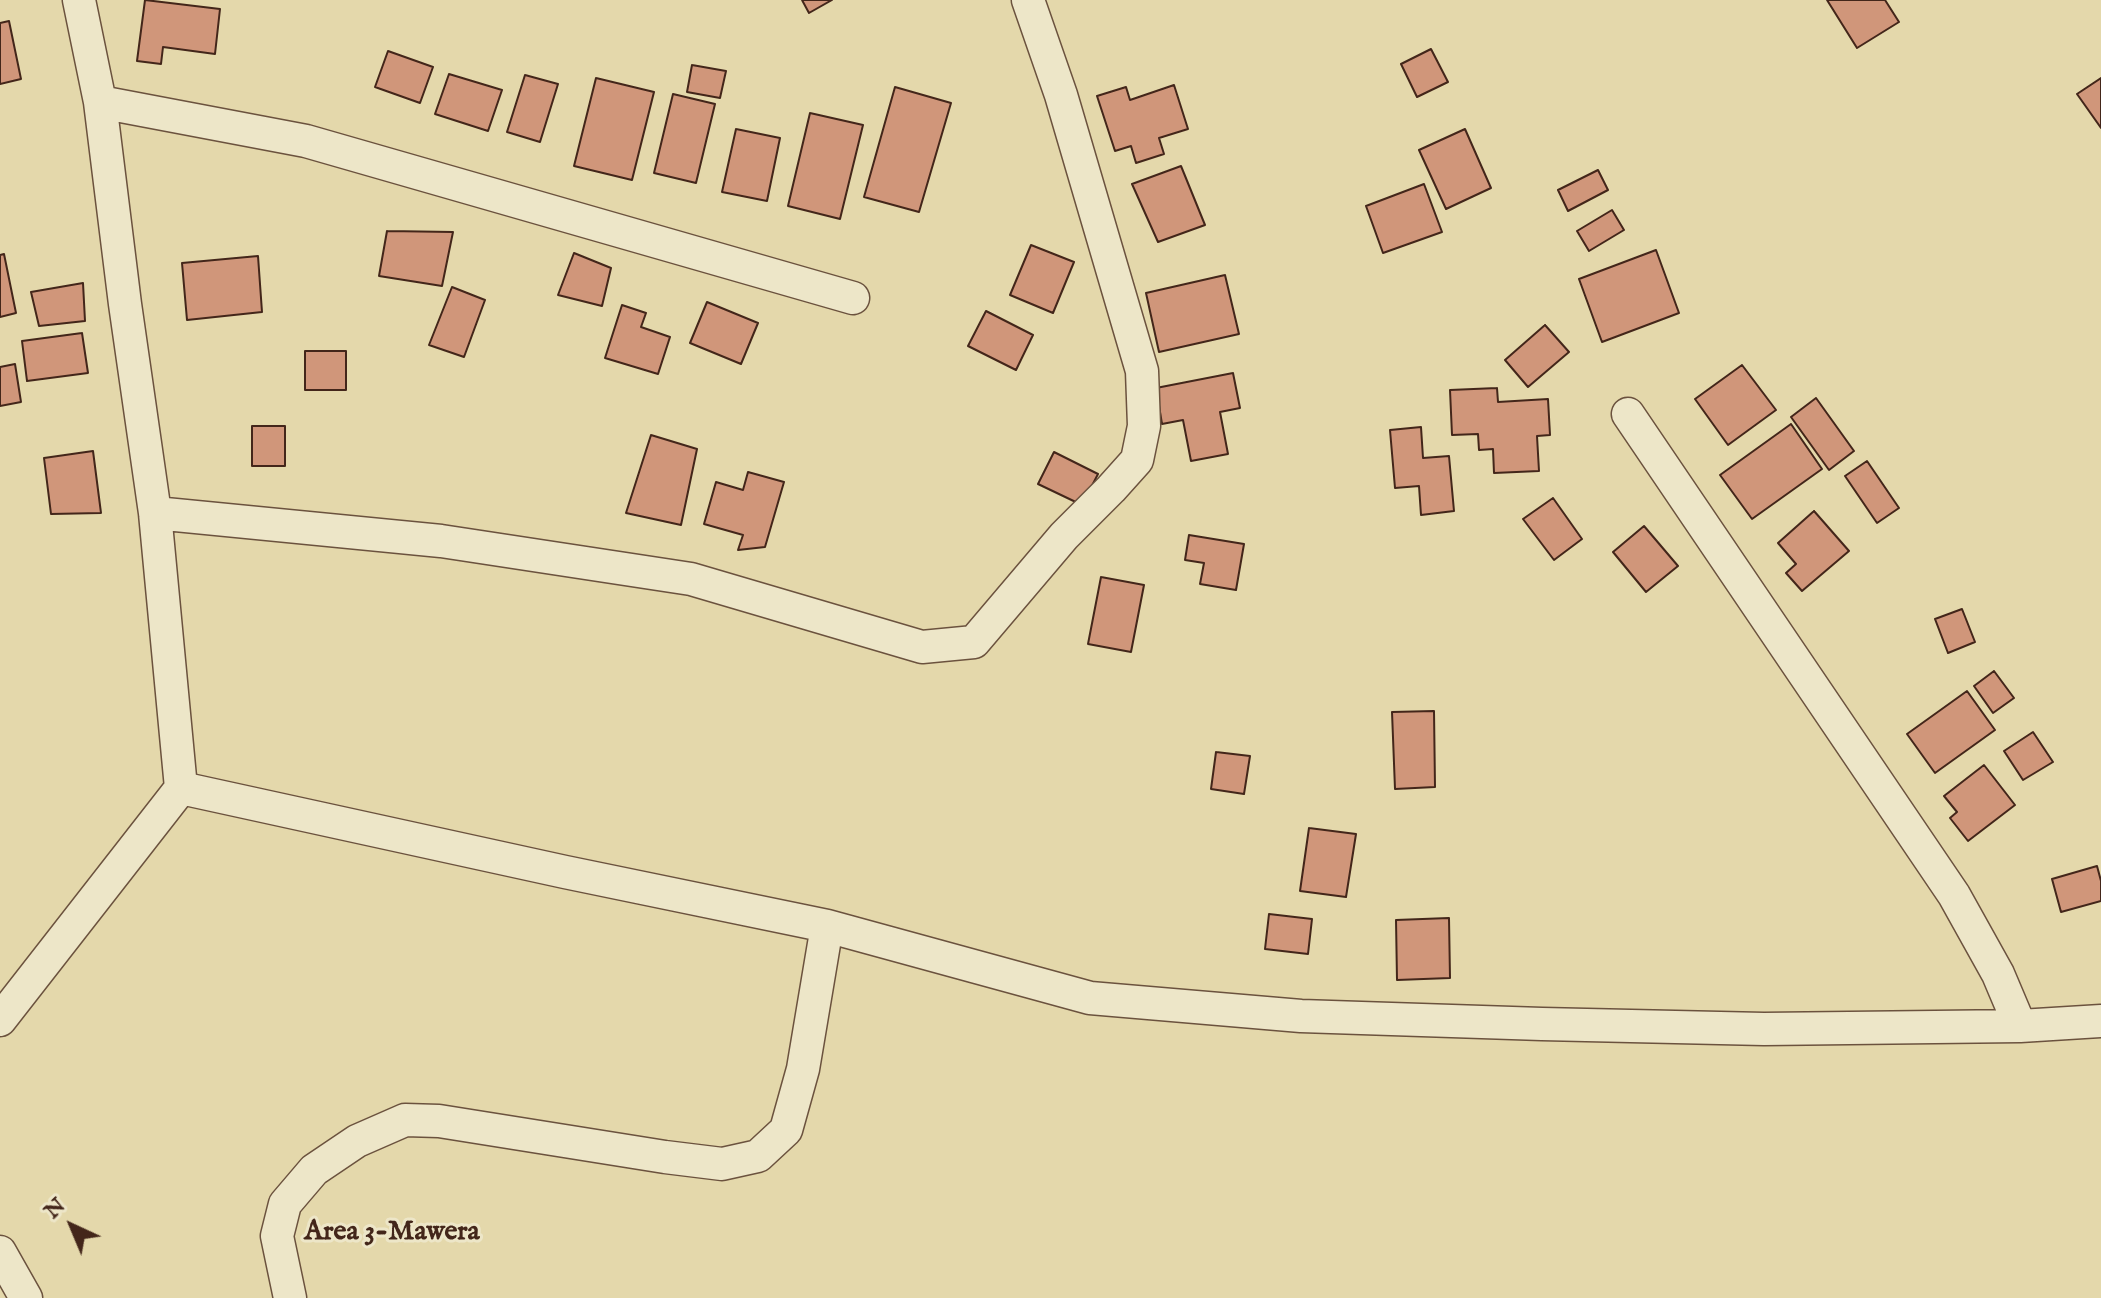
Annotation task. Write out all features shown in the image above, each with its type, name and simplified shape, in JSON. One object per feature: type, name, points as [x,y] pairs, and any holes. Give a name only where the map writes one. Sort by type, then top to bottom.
[{"type":"street","points":[[0,1020],[181,788],[155,513],[100,102],[79,0]]},
{"type":"street","points":[[155,513],[441,541],[691,579],[922,647],[974,642],[1064,536],[1137,460],[1144,426],[1142,371],[1061,95],[1028,0]]},
{"type":"street","points":[[100,102],[306,141],[853,298]]},
{"type":"street","points":[[1628,414],[1954,895],[1998,974],[2020,1026]]},
{"type":"street","points":[[181,788],[827,926],[1090,998],[1301,1016],[1542,1024],[1764,1029],[2020,1026],[2101,1021]]},
{"type":"street","points":[[290,1298],[277,1236],[285,1204],[314,1170],[357,1141],[405,1120],[439,1121],[722,1164],[758,1156],[786,1130],[803,1069],[827,926]]},
{"type":"street","points":[[0,1252],[26,1298]]},
{"type":"building","points":[[145,0],[220,9],[215,54],[163,47],[161,64],[137,61]]},
{"type":"building","points":[[802,0],[832,0],[809,13]]},
{"type":"building","points":[[1827,0],[1885,0],[1899,22],[1857,48]]},
{"type":"building","points":[[9,21],[21,79],[0,84],[0,23]]},
{"type":"building","points":[[1431,49],[1448,82],[1417,97],[1401,64]]},
{"type":"building","points":[[388,51],[433,67],[420,103],[375,87]]},
{"type":"building","points":[[692,65],[726,71],[720,98],[687,92]]},
{"type":"building","points":[[449,74],[502,90],[488,131],[435,114]]},
{"type":"building","points":[[525,75],[558,84],[540,142],[507,132]]},
{"type":"building","points":[[596,78],[654,92],[632,180],[574,166]]},
{"type":"building","points":[[2101,78],[2101,128],[2077,94]]},
{"type":"building","points":[[1174,85],[1188,129],[1159,138],[1164,154],[1136,163],[1131,146],[1115,151],[1097,96],[1126,87],[1130,100]]},
{"type":"building","points":[[895,87],[951,103],[919,212],[864,197]]},
{"type":"building","points":[[673,94],[715,104],[696,183],[654,173]]},
{"type":"building","points":[[810,113],[863,125],[840,219],[788,206]]},
{"type":"building","points":[[736,129],[780,138],[767,201],[722,192]]},
{"type":"building","points":[[1465,129],[1491,188],[1446,209],[1419,150]]},
{"type":"building","points":[[1181,166],[1205,225],[1158,242],[1132,184]]},
{"type":"building","points":[[1598,170],[1608,190],[1568,211],[1558,190]]},
{"type":"building","points":[[1424,184],[1442,232],[1383,253],[1366,206]]},
{"type":"building","points":[[1612,210],[1624,230],[1589,251],[1577,231]]},
{"type":"building","points":[[387,231],[453,232],[442,286],[379,276]]},
{"type":"building","points":[[1031,245],[1074,262],[1053,313],[1010,295]]},
{"type":"building","points":[[1656,250],[1679,313],[1602,342],[1579,279]]},
{"type":"building","points":[[574,253],[611,268],[602,306],[558,295]]},
{"type":"building","points":[[4,254],[16,313],[0,317],[0,255]]},
{"type":"building","points":[[258,256],[262,312],[187,320],[182,263]]},
{"type":"building","points":[[1225,275],[1239,334],[1159,352],[1146,293]]},
{"type":"building","points":[[83,283],[85,321],[39,326],[31,292]]},
{"type":"building","points":[[452,287],[485,300],[464,357],[429,345]]},
{"type":"building","points":[[707,302],[758,323],[741,364],[690,343]]},
{"type":"building","points":[[622,305],[646,313],[641,327],[670,337],[658,374],[605,358]]},
{"type":"building","points":[[986,311],[1033,335],[1016,370],[968,346]]},
{"type":"building","points":[[1545,325],[1569,352],[1528,387],[1505,360]]},
{"type":"building","points":[[82,333],[88,373],[27,381],[22,341]]},
{"type":"building","points":[[305,351],[346,351],[346,390],[305,390]]},
{"type":"building","points":[[15,364],[21,402],[0,406],[0,367]]},
{"type":"building","points":[[1742,365],[1776,410],[1728,445],[1695,399]]},
{"type":"building","points":[[1233,373],[1240,408],[1220,412],[1228,454],[1191,461],[1183,420],[1162,424],[1156,388]]},
{"type":"building","points":[[1497,388],[1498,402],[1548,399],[1550,435],[1537,436],[1539,471],[1494,473],[1493,449],[1479,450],[1478,434],[1452,435],[1450,390]]},
{"type":"building","points":[[1816,398],[1854,451],[1829,470],[1791,417]]},
{"type":"building","points":[[1791,424],[1822,469],[1752,519],[1720,475]]},
{"type":"building","points":[[252,426],[285,426],[285,466],[252,466]]},
{"type":"building","points":[[1421,427],[1423,458],[1449,456],[1454,511],[1421,515],[1419,486],[1395,488],[1390,430]]},
{"type":"building","points":[[651,435],[697,449],[681,525],[626,513]]},
{"type":"building","points":[[93,451],[101,513],[51,514],[44,458]]},
{"type":"building","points":[[1054,452],[1098,474],[1082,505],[1038,484]]},
{"type":"building","points":[[1867,461],[1899,508],[1877,523],[1845,476]]},
{"type":"building","points":[[748,472],[784,482],[765,547],[738,550],[743,535],[704,524],[716,482],[743,490]]},
{"type":"building","points":[[1553,498],[1582,539],[1554,560],[1523,519]]},
{"type":"building","points":[[1814,511],[1849,551],[1802,591],[1786,573],[1796,564],[1778,543]]},
{"type":"building","points":[[1644,526],[1678,566],[1646,592],[1613,552]]},
{"type":"building","points":[[1189,535],[1244,544],[1236,590],[1200,584],[1204,563],[1185,560]]},
{"type":"building","points":[[1101,577],[1144,585],[1131,652],[1088,644]]},
{"type":"building","points":[[1962,609],[1975,642],[1948,653],[1935,619]]},
{"type":"building","points":[[1994,671],[2014,698],[1993,713],[1974,686]]},
{"type":"building","points":[[1967,691],[1995,730],[1935,773],[1907,734]]},
{"type":"building","points":[[1434,711],[1435,787],[1395,789],[1392,712]]},
{"type":"building","points":[[2033,732],[2053,762],[2023,780],[2004,751]]},
{"type":"building","points":[[1216,752],[1250,756],[1244,794],[1211,789]]},
{"type":"building","points":[[1984,765],[2015,805],[1968,841],[1950,818],[1957,812],[1944,796]]},
{"type":"building","points":[[1309,828],[1356,834],[1346,897],[1300,891]]},
{"type":"building","points":[[2097,866],[2101,901],[2061,912],[2052,879]]},
{"type":"building","points":[[1269,914],[1312,919],[1308,954],[1265,949]]},
{"type":"building","points":[[1449,918],[1450,978],[1397,980],[1396,920]]},
{"type":"district","name":"Area 3-Mawera","points":[[392,1233]]}]
